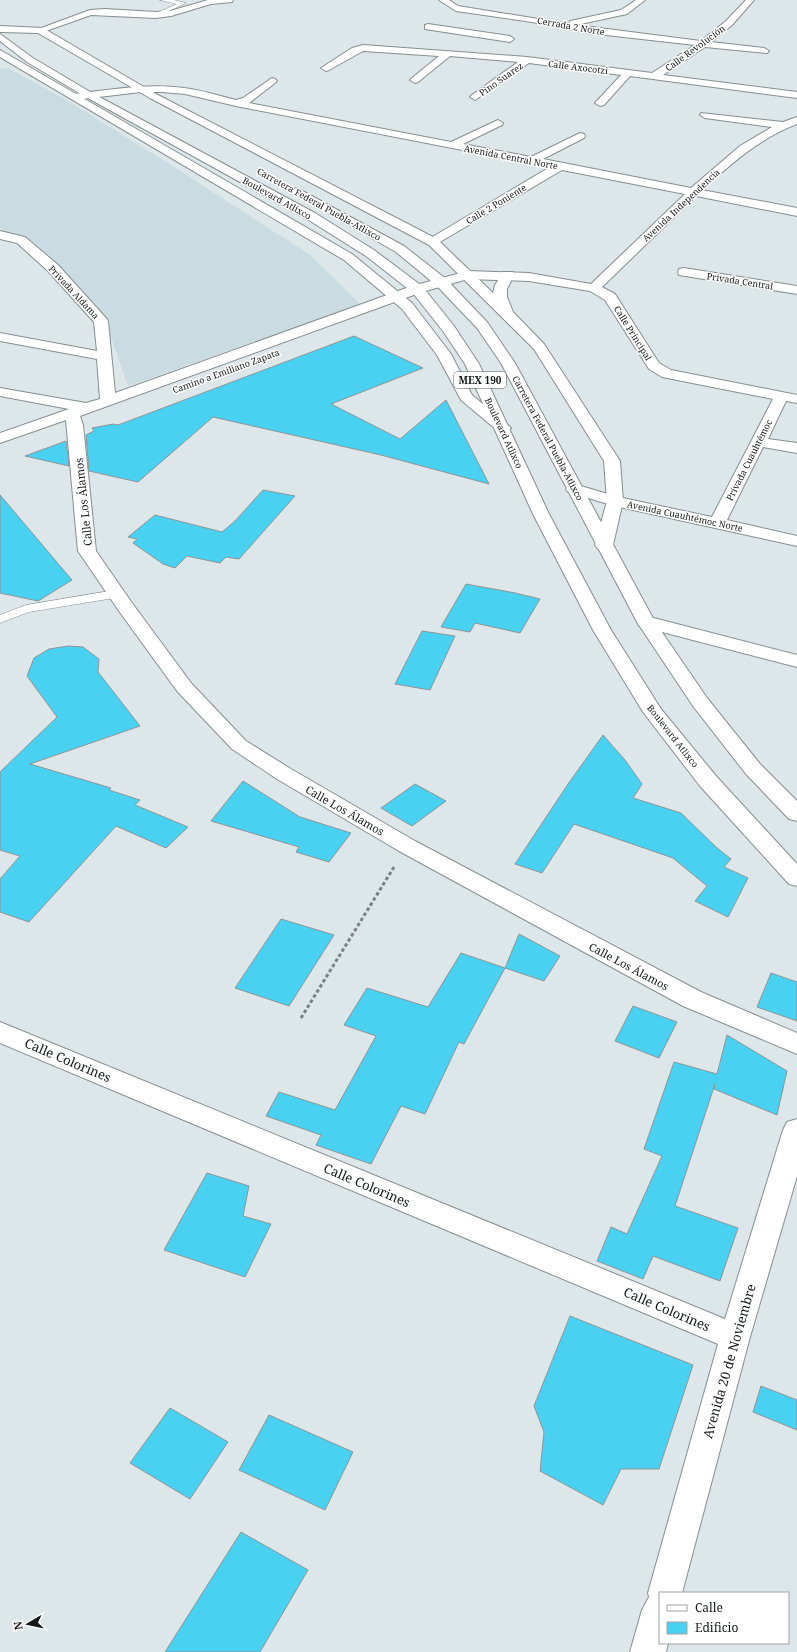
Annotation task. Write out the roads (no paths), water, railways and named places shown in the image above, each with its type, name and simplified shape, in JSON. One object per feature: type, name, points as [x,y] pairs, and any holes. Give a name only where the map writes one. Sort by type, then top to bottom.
[{"type":"street","points":[[2,29],[40,30],[98,12],[156,15],[172,14],[210,2],[229,0]]},
{"type":"street","name":"Cerrada 2 Norte","points":[[443,0],[456,8],[547,23],[702,45],[764,51]]},
{"type":"street","name":"Calle Revolución","points":[[654,76],[702,45],[741,13],[750,0]]},
{"type":"street","points":[[560,25],[624,12],[639,2]]},
{"type":"street","points":[[456,8],[428,27],[513,38],[475,55]]},
{"type":"street","points":[[535,28],[547,23]]},
{"type":"street","points":[[2,29],[26,41]]},
{"type":"street","name":"Boulevard Atlixco","points":[[2,29],[30,60],[91,92],[311,216],[370,253],[421,294],[449,329],[472,364],[503,428],[541,514],[602,630],[653,712],[708,781],[797,878]]},
{"type":"street","points":[[40,30],[153,96],[433,242],[473,279],[539,347],[612,461],[615,501],[604,545]]},
{"type":"street","name":"Calle Axocotzi","points":[[326,68],[358,48],[448,53],[527,60],[797,95]]},
{"type":"street","points":[[0,53],[73,97],[91,92],[348,257],[401,301],[444,354],[466,397],[503,428]]},
{"type":"street","points":[[415,80],[448,53]]},
{"type":"street","name":"MEX 190","points":[[50,57],[91,92],[120,95],[139,106]]},
{"type":"street","name":"Pino Suarez","points":[[475,97],[527,60]]},
{"type":"street","points":[[600,103],[628,73]]},
{"type":"street","points":[[231,102],[247,100],[272,81]]},
{"type":"street","name":"Avenida Central Norte","points":[[120,95],[141,89],[185,91],[231,102],[797,212]]},
{"type":"street","name":"Avenida Central Norte","points":[[91,92],[120,95],[177,96],[231,102]]},
{"type":"street","points":[[705,115],[782,125]]},
{"type":"street","name":"Avenida Independencia","points":[[594,288],[692,192],[750,143],[771,130],[797,120]]},
{"type":"street","points":[[453,145],[498,123]]},
{"type":"street","points":[[771,130],[790,133]]},
{"type":"street","points":[[531,161],[580,136]]},
{"type":"street","name":"Calle 2 Poniente","points":[[433,242],[560,166]]},
{"type":"street","name":"Carretera Federal Puebla-Atlixco","points":[[284,185],[400,249],[446,287],[482,325],[508,364],[646,622],[700,702],[753,769],[797,814]]},
{"type":"street","name":"Privada Aldama","points":[[0,235],[21,240],[52,268],[101,321],[108,401]]},
{"type":"street","name":"Privada Central","points":[[684,272],[797,290]]},
{"type":"street","points":[[507,314],[498,292],[500,284],[508,275]]},
{"type":"street","name":"Calle Principal","points":[[446,287],[473,279],[508,275],[529,276],[594,288],[610,297],[654,366],[667,374],[797,399]]},
{"type":"street","name":"Camino a Emiliano Zapata","points":[[0,438],[78,415],[421,294],[446,287]]},
{"type":"street","name":"Camino a Emiliano Zapata","points":[[0,449],[108,401],[401,301]]},
{"type":"street","points":[[0,337],[103,356]]},
{"type":"street","points":[[0,392],[78,415]]},
{"type":"street","name":"Privada Cuauhtémoc","points":[[717,523],[781,397]]},
{"type":"street","name":"Calle Los Álamos","points":[[78,415],[87,551],[116,594],[184,687],[239,745],[284,774],[407,846],[692,1000],[797,1044]]},
{"type":"street","points":[[758,442],[797,448]]},
{"type":"street","name":"Avenida Cuauhtémoc Norte","points":[[574,489],[615,501],[797,541]]},
{"type":"street","points":[[646,622],[797,661]]},
{"type":"street","name":"Calle Colorines","points":[[0,1032],[735,1337]]},
{"type":"street","name":"Avenida 20 de Noviembre","points":[[665,1592],[735,1337],[797,1130]]},
{"type":"street","points":[[648,1652],[659,1614]]},
{"type":"lane","points":[[163,0],[183,2]]},
{"type":"lane","points":[[156,15],[190,0]]},
{"type":"lane","points":[[0,619],[26,609],[116,594]]}]
